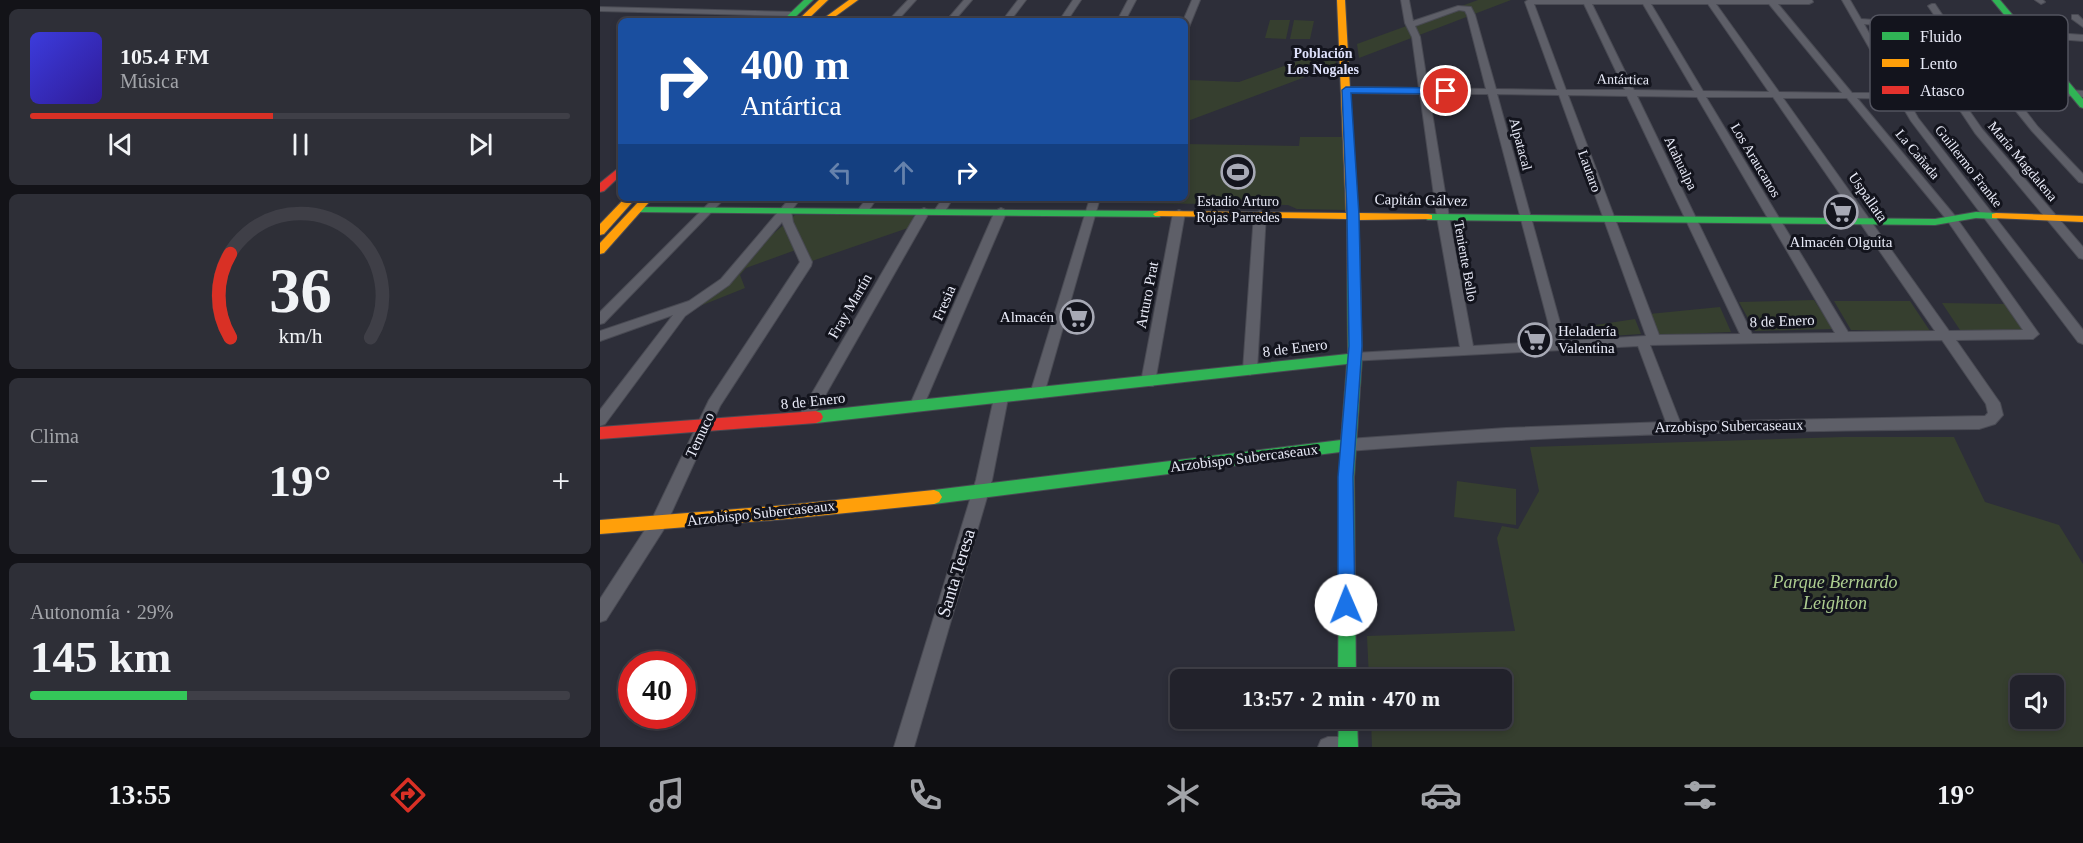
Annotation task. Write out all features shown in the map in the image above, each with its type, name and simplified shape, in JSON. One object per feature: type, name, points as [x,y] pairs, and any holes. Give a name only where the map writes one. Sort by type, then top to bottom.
[{"type":"main road","points":[[794,18],[809,0]]},
{"type":"main road","points":[[795,18],[824,0]]},
{"type":"main road","points":[[818,18],[837,0]]},
{"type":"main road","points":[[828,18],[854,0]]},
{"type":"main road","points":[[835,18],[854,0]]},
{"type":"main road","points":[[1341,0],[1353,215],[1355,358],[1346,477],[1347,669]]},
{"type":"main road","points":[[1996,0],[2008,15]]},
{"type":"main road","points":[[2068,84],[2080,98]]},
{"type":"main road","points":[[604,194],[618,173]]},
{"type":"main road","points":[[600,231],[634,204]]},
{"type":"main road","points":[[600,250],[634,204]]},
{"type":"main road","name":"Capitán Gálvez","points":[[634,204],[709,210],[1179,213],[1929,223],[1951,218],[1988,216],[2083,219]]},
{"type":"main road","name":"8 de Enero","points":[[600,433],[703,427],[916,407],[1355,358]]},
{"type":"main road","name":"Arzobispo Subercaseaux","points":[[600,527],[658,524],[981,491],[1348,446]]},
{"type":"main road","points":[[1348,729],[1348,747]]},
{"type":"street","points":[[895,18],[912,0]]},
{"type":"street","points":[[953,18],[968,0]]},
{"type":"street","points":[[1008,18],[1022,0]]},
{"type":"street","points":[[1065,18],[1077,0]]},
{"type":"street","points":[[1123,18],[1132,0]]},
{"type":"street","points":[[1188,20],[1196,0]]},
{"type":"street","name":"Teniente Bello","points":[[1405,0],[1410,25],[1416,37],[1443,217],[1467,350]]},
{"type":"street","name":"Guillermo Franke","points":[[1846,0],[1870,43]]},
{"type":"street","name":"Atahualpa","points":[[1586,1],[1748,338]]},
{"type":"street","name":"Los Araucanos","points":[[1645,1],[1844,336]]},
{"type":"street","name":"Uspallata","points":[[1709,1],[1995,407],[1996,415]]},
{"type":"street","name":"La Cañada","points":[[1771,1],[1951,218],[2033,334]]},
{"type":"street","points":[[1530,2],[1809,2]]},
{"type":"street","name":"Lautaro","points":[[1530,2],[1608,219],[1676,426]]},
{"type":"street","points":[[1932,6],[1938,15]]},
{"type":"street","name":"Alpatacal","points":[[1410,25],[1458,8],[1468,9],[1560,345]]},
{"type":"street","points":[[600,9],[774,18]]},
{"type":"street","points":[[2075,17],[2083,25]]},
{"type":"street","points":[[1858,21],[1870,22]]},
{"type":"street","points":[[2068,37],[2083,38]]},
{"type":"street","name":"Antártica","points":[[1346,90],[1870,95]]},
{"type":"street","name":"Guillermo Franke","points":[[1910,111],[2083,339]]},
{"type":"street","name":"María Magdalena","points":[[1965,111],[1978,131],[2083,255]]},
{"type":"street","points":[[2021,111],[2083,180]]},
{"type":"street","points":[[600,320],[717,201]]},
{"type":"street","points":[[600,420],[681,313],[725,282],[793,201]]},
{"type":"street","points":[[862,210],[870,201]]},
{"type":"street","points":[[940,211],[946,201]]},
{"type":"street","points":[[1037,394],[1094,201]]},
{"type":"street","name":"Temuco","points":[[600,614],[658,524],[714,404],[799,277],[806,262],[787,222],[785,210]]},
{"type":"street","name":"Fray Martín","points":[[805,418],[924,211]]},
{"type":"street","name":"Fresia","points":[[916,407],[1001,212]]},
{"type":"street","name":"Arturo Prat","points":[[1148,382],[1179,213]]},
{"type":"street","points":[[1250,370],[1260,214]]},
{"type":"street","points":[[600,336],[697,302]]},
{"type":"street","name":"8 de Enero","points":[[1355,358],[1648,340],[2033,334]]},
{"type":"street","name":"Santa Teresa","points":[[904,747],[981,491],[1001,398]]},
{"type":"street","name":"Arzobispo Subercaseaux","points":[[1348,446],[1541,430],[1676,426],[1979,423],[1990,420],[1996,415]]},
{"type":"street","points":[[1328,747],[1348,747]]},
{"type":"green space","points":[[1478,0],[1511,0],[1359,58],[1357,44]]},
{"type":"green space","points":[[1270,20],[1290,20],[1286,39],[1265,38]]},
{"type":"green space","points":[[1294,20],[1314,21],[1310,39],[1290,39]]},
{"type":"green space","points":[[1331,49],[1337,65],[1188,121],[1189,80],[1239,82]]},
{"type":"green space","name":"Estadio Arturo Rojas Parredes","points":[[1300,137],[1346,137],[1346,210],[1297,209],[1288,205],[1127,203],[1128,201],[1188,201],[1188,144],[1299,146]]},
{"type":"green space","points":[[795,215],[913,215],[914,218],[908,228],[812,261],[804,247],[746,268],[740,275],[745,288],[695,308],[758,247]]},
{"type":"green space","points":[[1814,300],[1833,329],[1755,331],[1739,302]]},
{"type":"green space","points":[[1834,301],[1910,301],[1930,331],[1851,330]]},
{"type":"green space","points":[[1942,303],[2007,304],[2028,331],[1960,330]]},
{"type":"green space","points":[[1720,307],[1731,332],[1658,335],[1649,314]]},
{"type":"green space","points":[[1635,319],[1641,334],[1566,339],[1563,330]]},
{"type":"green space","name":"Parque Bernardo Leighton","points":[[1843,437],[1954,437],[1985,502],[2059,525],[2083,564],[2083,747],[1372,747],[1371,729],[1512,729],[1512,669],[1369,669],[1367,636],[1515,631],[1497,538],[1502,526],[1518,529],[1539,491],[1530,447]]},
{"type":"green space","points":[[1457,481],[1516,489],[1516,525],[1454,517]]},
{"type":"traffic: fast","points":[[789,18],[809,0]]},
{"type":"traffic: fast","points":[[1996,0],[2008,15]]},
{"type":"traffic: fast","points":[[2068,87],[2083,105]]},
{"type":"traffic: fast","points":[[637,210],[1159,214]]},
{"type":"traffic: fast","points":[[1428,217],[1935,222],[1976,215],[1996,216]]},
{"type":"traffic: fast","points":[[1347,669],[1346,477],[1355,346],[1353,235]]},
{"type":"traffic: fast","points":[[816,417],[1355,358]]},
{"type":"traffic: fast","points":[[934,497],[1348,445]]},
{"type":"traffic: fast","points":[[1348,729],[1348,747]]},
{"type":"traffic: slow","points":[[804,18],[824,0]]},
{"type":"traffic: slow","points":[[828,18],[854,0]]},
{"type":"traffic: slow","points":[[1341,0],[1353,235]]},
{"type":"traffic: slow","points":[[600,231],[628,201]]},
{"type":"traffic: slow","points":[[600,250],[645,201]]},
{"type":"traffic: slow","points":[[1159,214],[1428,217]]},
{"type":"traffic: slow","points":[[1996,216],[2083,219]]},
{"type":"traffic: slow","points":[[600,527],[934,497]]},
{"type":"traffic: jam","points":[[600,189],[618,172]]},
{"type":"traffic: jam","points":[[600,433],[816,417]]},
{"type":"place","name":"Estadio Arturo Rojas Parredes","points":[[1238,172]]},
{"type":"place","name":"Almacén Olguita","points":[[1841,212]]},
{"type":"place","name":"Almacén","points":[[1077,317]]},
{"type":"place","name":"Heladería Valentina","points":[[1535,340]]},
{"type":"district","name":"Población Los Nogales","points":[[1323,62]]},
{"type":"route","points":[[1346,605],[1346,477],[1356,346],[1353,215],[1346,90],[1446,91]]}]
